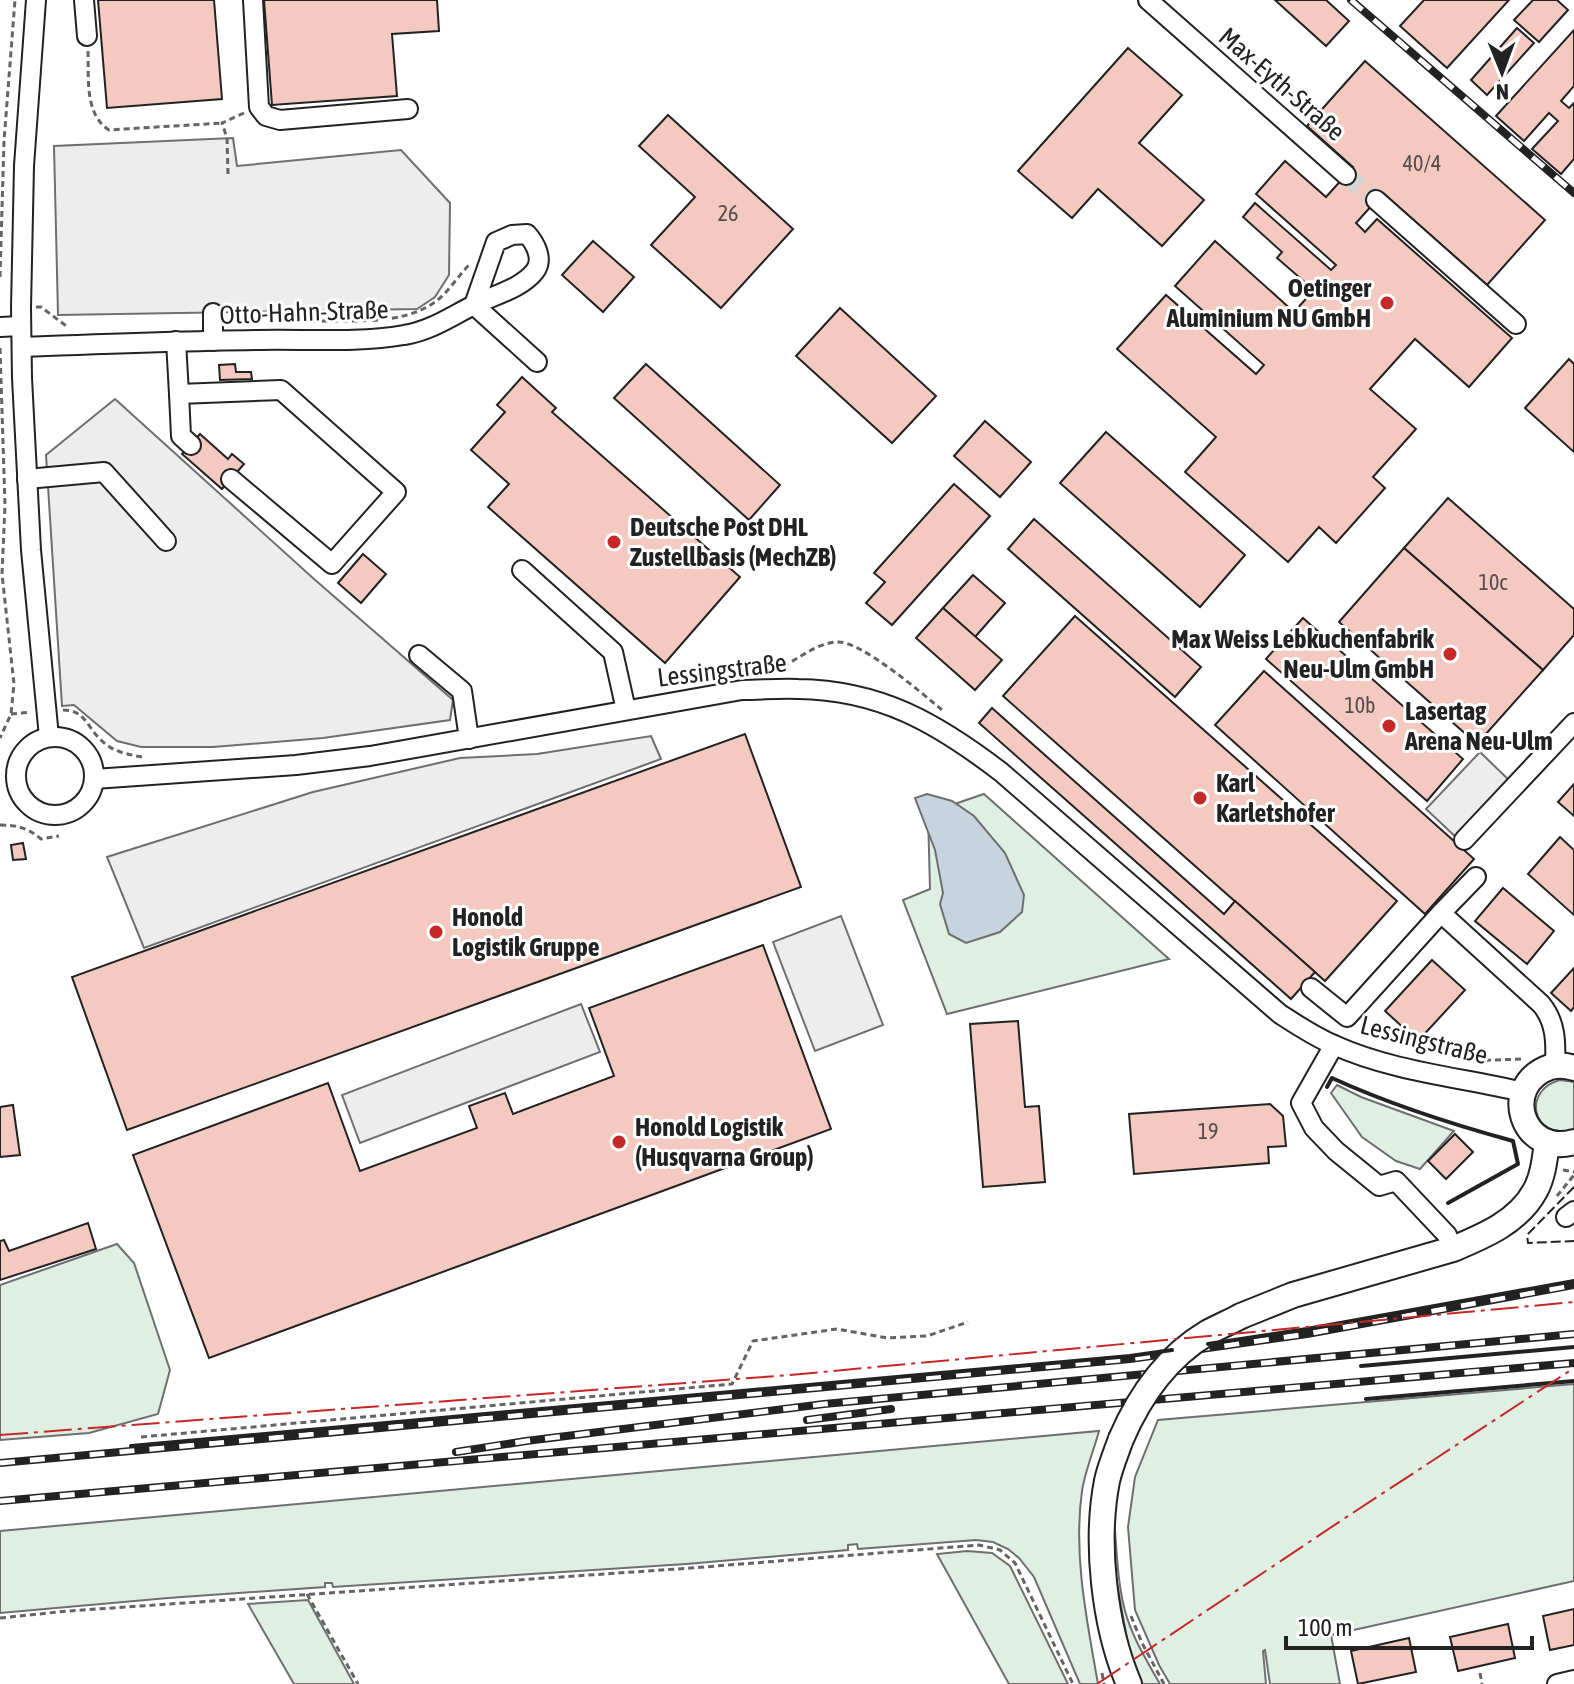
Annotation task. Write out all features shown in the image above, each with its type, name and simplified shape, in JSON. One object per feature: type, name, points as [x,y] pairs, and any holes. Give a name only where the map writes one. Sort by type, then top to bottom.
[{"type":"main road","points":[[1565,1067],[1541,1070],[1530,1079],[1523,1092],[1522,1115],[1528,1127],[1547,1142],[1574,1142]]},
{"type":"main road","points":[[1129,1684],[1111,1625],[1103,1571],[1102,1521],[1107,1479],[1130,1417],[1142,1398],[1167,1366],[1206,1334],[1241,1316],[1293,1295],[1453,1249],[1505,1224],[1535,1191],[1544,1166],[1547,1142]]},
{"type":"street","points":[[36,0],[24,166],[21,317],[31,550],[49,737]]},
{"type":"street","points":[[84,0],[87,36]]},
{"type":"street","points":[[253,0],[259,107],[266,116],[280,120],[408,109]]},
{"type":"street","name":"Max-Eyth-Straße","points":[[1148,0],[1346,175]]},
{"type":"street","points":[[1376,200],[1516,324]]},
{"type":"street","name":"Otto-Hahn-Straße","points":[[22,347],[111,336],[213,341],[407,335],[432,327],[520,283],[536,270],[539,260],[536,244],[527,234],[512,235],[496,242]]},
{"type":"street","points":[[496,242],[474,305],[537,362]]},
{"type":"street","points":[[213,313],[213,341]]},
{"type":"street","points":[[0,327],[21,317]]},
{"type":"street","points":[[176,341],[181,436],[191,445]]},
{"type":"street","points":[[179,394],[281,390],[396,492],[332,564],[231,479]]},
{"type":"street","points":[[27,479],[104,472],[166,541]]},
{"type":"street","points":[[522,570],[613,652],[626,710]]},
{"type":"street","points":[[419,655],[462,691],[469,739]]},
{"type":"street","name":"Lessingstraße","points":[[94,779],[296,765],[370,756],[742,690],[800,689],[868,698],[927,721],[963,743],[1001,772],[1280,1014],[1307,1032],[1381,1062],[1523,1092]]},
{"type":"street","points":[[1464,840],[1574,723]]},
{"type":"street","points":[[49,737],[72,740],[82,747],[89,756],[94,779],[86,801],[66,814],[47,815],[29,807],[8,791],[26,748],[49,737]]},
{"type":"street","points":[[1311,988],[1347,1017],[1476,877]]},
{"type":"street","points":[[1441,913],[1541,1004],[1549,1014],[1565,1067]]},
{"type":"street","points":[[1334,1045],[1301,1103],[1314,1128],[1345,1159],[1379,1186],[1396,1181],[1447,1235],[1453,1249]]},
{"type":"street","points":[[1557,1684],[1574,1680]]},
{"type":"path","points":[[0,277],[4,141],[15,0]]},
{"type":"path","points":[[87,36],[93,114],[109,130],[222,123],[259,107]]},
{"type":"path","points":[[222,123],[227,138],[228,174]]},
{"type":"path","points":[[302,321],[376,320],[409,315],[436,301],[486,245],[496,242]]},
{"type":"path","points":[[21,317],[41,307],[69,329]]},
{"type":"path","points":[[0,348],[5,505],[2,574],[14,684],[11,714],[0,738]]},
{"type":"path","points":[[770,672],[819,646],[849,643],[897,674],[948,715]]},
{"type":"path","points":[[11,714],[68,710],[81,715],[101,740],[116,752],[142,757]]},
{"type":"path","points":[[0,825],[29,829],[41,839],[59,836]]},
{"type":"path","points":[[1455,1061],[1508,1061]]},
{"type":"path","points":[[141,1437],[732,1384],[753,1341],[837,1329],[887,1338],[927,1336],[968,1322]]},
{"type":"path","points":[[0,1618],[979,1545],[1000,1550],[1015,1563],[1073,1684]]},
{"type":"path","points":[[307,1594],[358,1684]]},
{"type":"path","points":[[1129,1611],[1164,1684]]},
{"type":"path","points":[[1480,1673],[1482,1684]]},
{"type":"green space","points":[[984,794],[1169,959],[947,1014],[903,900],[930,889],[928,813]]},
{"type":"green space","points":[[1560,1080],[1574,1082],[1574,1130],[1548,1128],[1537,1112],[1540,1093]]},
{"type":"green space","points":[[1337,1085],[1454,1131],[1420,1169],[1396,1161],[1362,1137],[1331,1093]]},
{"type":"green space","points":[[117,1244],[134,1263],[170,1370],[158,1414],[89,1433],[0,1440],[0,1285]]},
{"type":"green space","points":[[1574,1384],[1574,1581],[1331,1635],[1340,1684],[1270,1684],[1265,1650],[1266,1684],[1170,1684],[1135,1610],[1128,1527],[1135,1477],[1158,1420]]},
{"type":"green space","points":[[1099,1431],[1082,1491],[1079,1539],[1082,1588],[1098,1684],[1080,1684],[1034,1577],[1019,1558],[993,1542],[976,1540],[858,1549],[857,1544],[848,1545],[848,1550],[686,1564],[333,1587],[332,1583],[325,1583],[325,1587],[0,1613],[0,1531]]},
{"type":"green space","points":[[1115,1530],[1125,1611],[1160,1684],[1142,1684],[1129,1650],[1114,1567],[1111,1536]]},
{"type":"green space","points":[[967,1551],[992,1553],[1010,1566],[1068,1684],[1009,1684],[937,1554]]},
{"type":"green space","points":[[308,1600],[354,1684],[294,1684],[248,1604]]},
{"type":"shaded area","points":[[233,138],[237,166],[401,150],[450,203],[449,275],[435,297],[417,309],[58,315],[54,146]]},
{"type":"shaded area","points":[[115,399],[453,700],[450,720],[323,738],[213,747],[141,747],[117,741],[74,705],[62,706],[46,455]]},
{"type":"shaded area","points":[[651,736],[661,759],[144,948],[107,857],[313,792],[460,758],[537,754]]},
{"type":"shaded area","name":"Lasertag Arena Neu-Ulm","points":[[1480,752],[1513,784],[1459,840],[1426,809]]},
{"type":"shaded area","points":[[927,794],[952,801],[974,816],[1005,853],[1024,895],[1022,912],[1000,932],[966,943],[949,934],[940,904],[943,893],[935,850],[915,798]]},
{"type":"shaded area","points":[[841,916],[883,1025],[815,1051],[773,942]]},
{"type":"shaded area","points":[[581,1004],[600,1052],[360,1143],[342,1095]]},
{"type":"building","points":[[98,0],[214,0],[222,99],[107,108]]},
{"type":"building","points":[[264,0],[437,0],[439,31],[392,34],[397,96],[272,105]]},
{"type":"building","points":[[1275,0],[1326,0],[1349,21],[1326,46]]},
{"type":"building","points":[[1424,0],[1509,0],[1447,68],[1400,26]]},
{"type":"building","points":[[1533,0],[1557,0],[1568,10],[1539,42],[1514,20]]},
{"type":"building","points":[[1517,28],[1534,43],[1487,95],[1471,80]]},
{"type":"building","points":[[1574,30],[1574,86],[1561,101],[1569,108],[1574,103],[1574,159],[1561,174],[1532,149],[1558,121],[1549,113],[1524,141],[1496,116]]},
{"type":"building","name":"Oetinger Aluminium NU GmbH","points":[[1128,48],[1182,95],[1139,143],[1204,200],[1162,246],[1098,189],[1072,218],[1018,171]]},
{"type":"building","name":"Oetinger Aluminium NU GmbH","points":[[1365,61],[1545,220],[1487,285],[1383,193],[1356,223],[1365,232],[1377,219],[1512,338],[1469,387],[1415,339],[1370,389],[1416,429],[1373,477],[1385,488],[1336,543],[1319,527],[1288,562],[1185,472],[1216,437],[1117,349],[1166,295],[1256,374],[1264,365],[1175,286],[1215,241],[1294,312],[1314,290],[1277,258],[1282,252],[1243,217],[1255,203],[1331,270],[1336,265],[1256,194],[1285,161],[1326,197],[1353,167],[1307,126]]},
{"type":"building","points":[[668,115],[793,229],[721,308],[651,245],[695,197],[639,146]]},
{"type":"building","points":[[593,241],[634,277],[603,312],[562,275]]},
{"type":"building","points":[[840,308],[936,396],[892,443],[796,356]]},
{"type":"building","points":[[1569,359],[1574,364],[1574,452],[1525,408]]},
{"type":"building","points":[[235,364],[236,372],[251,372],[252,379],[220,380],[219,365]]},
{"type":"building","points":[[646,364],[780,485],[749,520],[614,398]]},
{"type":"building","name":"Deutsche Post DHL Zustellbasis (MechZB)","points":[[522,377],[556,408],[552,412],[740,577],[665,663],[488,507],[509,484],[471,450],[505,412],[497,405]]},
{"type":"building","points":[[985,421],[1031,462],[1000,497],[954,456]]},
{"type":"building","points":[[1106,432],[1245,555],[1200,607],[1060,483]]},
{"type":"building","points":[[200,434],[228,459],[232,454],[244,464],[222,489],[182,454]]},
{"type":"building","points":[[954,484],[990,516],[892,625],[866,603],[885,582],[874,573]]},
{"type":"building","points":[[1448,498],[1574,609],[1574,635],[1543,670],[1404,548]]},
{"type":"building","points":[[1034,519],[1201,667],[1175,697],[1008,549]]},
{"type":"building","name":"Max Weiss Lebkuchenfabrik Neu-Ulm GmbH","points":[[1404,548],[1543,670],[1477,744],[1339,622]]},
{"type":"building","points":[[363,554],[386,574],[361,603],[338,583]]},
{"type":"building","points":[[973,575],[1005,603],[975,637],[943,608]]},
{"type":"building","points":[[943,608],[1002,660],[975,690],[916,638]]},
{"type":"building","name":"Karl Karletshofer","points":[[1075,616],[1397,901],[1325,981],[1003,696]]},
{"type":"building","points":[[1303,618],[1463,759],[1427,801],[1266,659]]},
{"type":"building","points":[[1264,671],[1474,859],[1425,914],[1215,725]]},
{"type":"building","points":[[992,708],[1224,914],[1235,901],[1315,972],[1291,999],[979,723]]},
{"type":"building","name":"Honold Logistik Gruppe","points":[[745,734],[801,887],[127,1130],[72,977]]},
{"type":"building","points":[[1574,784],[1574,816],[1558,802]]},
{"type":"building","points":[[1560,837],[1574,850],[1574,915],[1528,874]]},
{"type":"building","points":[[23,843],[26,859],[13,860],[11,845]]},
{"type":"building","points":[[1503,888],[1554,931],[1527,964],[1475,921]]},
{"type":"building","name":"Honold Logistik (Husqvarna Group)","points":[[763,945],[831,1129],[209,1358],[133,1155],[328,1083],[360,1171],[477,1128],[469,1106],[505,1093],[513,1114],[614,1076],[589,1008]]},
{"type":"building","points":[[1432,960],[1465,990],[1418,1041],[1385,1011]]},
{"type":"building","points":[[1574,968],[1574,1007],[1571,1011],[1551,993]]},
{"type":"building","points":[[1018,1021],[1025,1107],[1039,1106],[1045,1182],[983,1187],[970,1024]]},
{"type":"building","points":[[1270,1104],[1283,1116],[1286,1146],[1268,1147],[1269,1163],[1134,1174],[1129,1114]]},
{"type":"building","points":[[13,1105],[20,1155],[0,1157],[0,1107]]},
{"type":"building","points":[[1455,1134],[1473,1152],[1446,1179],[1428,1161]]},
{"type":"building","points":[[88,1223],[96,1249],[0,1280],[0,1241],[4,1240],[9,1251]]},
{"type":"building","points":[[1574,1609],[1574,1645],[1550,1650],[1543,1616]]},
{"type":"building","points":[[1508,1624],[1515,1658],[1458,1671],[1450,1637]]},
{"type":"building","points":[[1409,1638],[1416,1672],[1358,1684],[1351,1651]]},
{"type":"tunnel","points":[[1346,175],[1376,200]]},
{"type":"railway","points":[[1351,0],[1574,193]]},
{"type":"railway","points":[[0,1463],[1130,1359],[1307,1334],[1574,1285]]},
{"type":"railway","points":[[456,1452],[824,1404],[1574,1334]]},
{"type":"railway","points":[[0,1501],[1574,1363]]},
{"type":"railway","points":[[807,1420],[891,1409]]},
{"type":"fence","points":[[1574,1187],[1527,1235],[1528,1243],[1574,1241]]},
{"type":"wall","points":[[1327,1087],[1332,1078],[1421,1113],[1513,1141],[1518,1164],[1448,1203]]},
{"type":"wall","points":[[1208,1344],[1574,1281]]},
{"type":"wall","points":[[1361,1366],[1574,1347]]},
{"type":"wall","points":[[131,1446],[1172,1350]]},
{"type":"wall","points":[[1366,1399],[1574,1381]]},
{"type":"power","points":[[0,1435],[790,1375],[1574,1302]]},
{"type":"power","points":[[1097,1684],[1574,1368]]},
{"type":"place","name":"Oetinger Aluminium NU GmbH","points":[[1387,303]]},
{"type":"place","name":"Deutsche Post DHL Zustellbasis (MechZB)","points":[[614,542]]},
{"type":"place","name":"Max Weiss Lebkuchenfabrik Neu-Ulm GmbH","points":[[1450,654]]},
{"type":"place","name":"Lasertag Arena Neu-Ulm","points":[[1389,726]]},
{"type":"place","name":"Karl Karletshofer","points":[[1200,798]]},
{"type":"place","name":"Honold Logistik Gruppe","points":[[436,932]]},
{"type":"place","name":"Honold Logistik (Husqvarna Group)","points":[[619,1142]]}]
